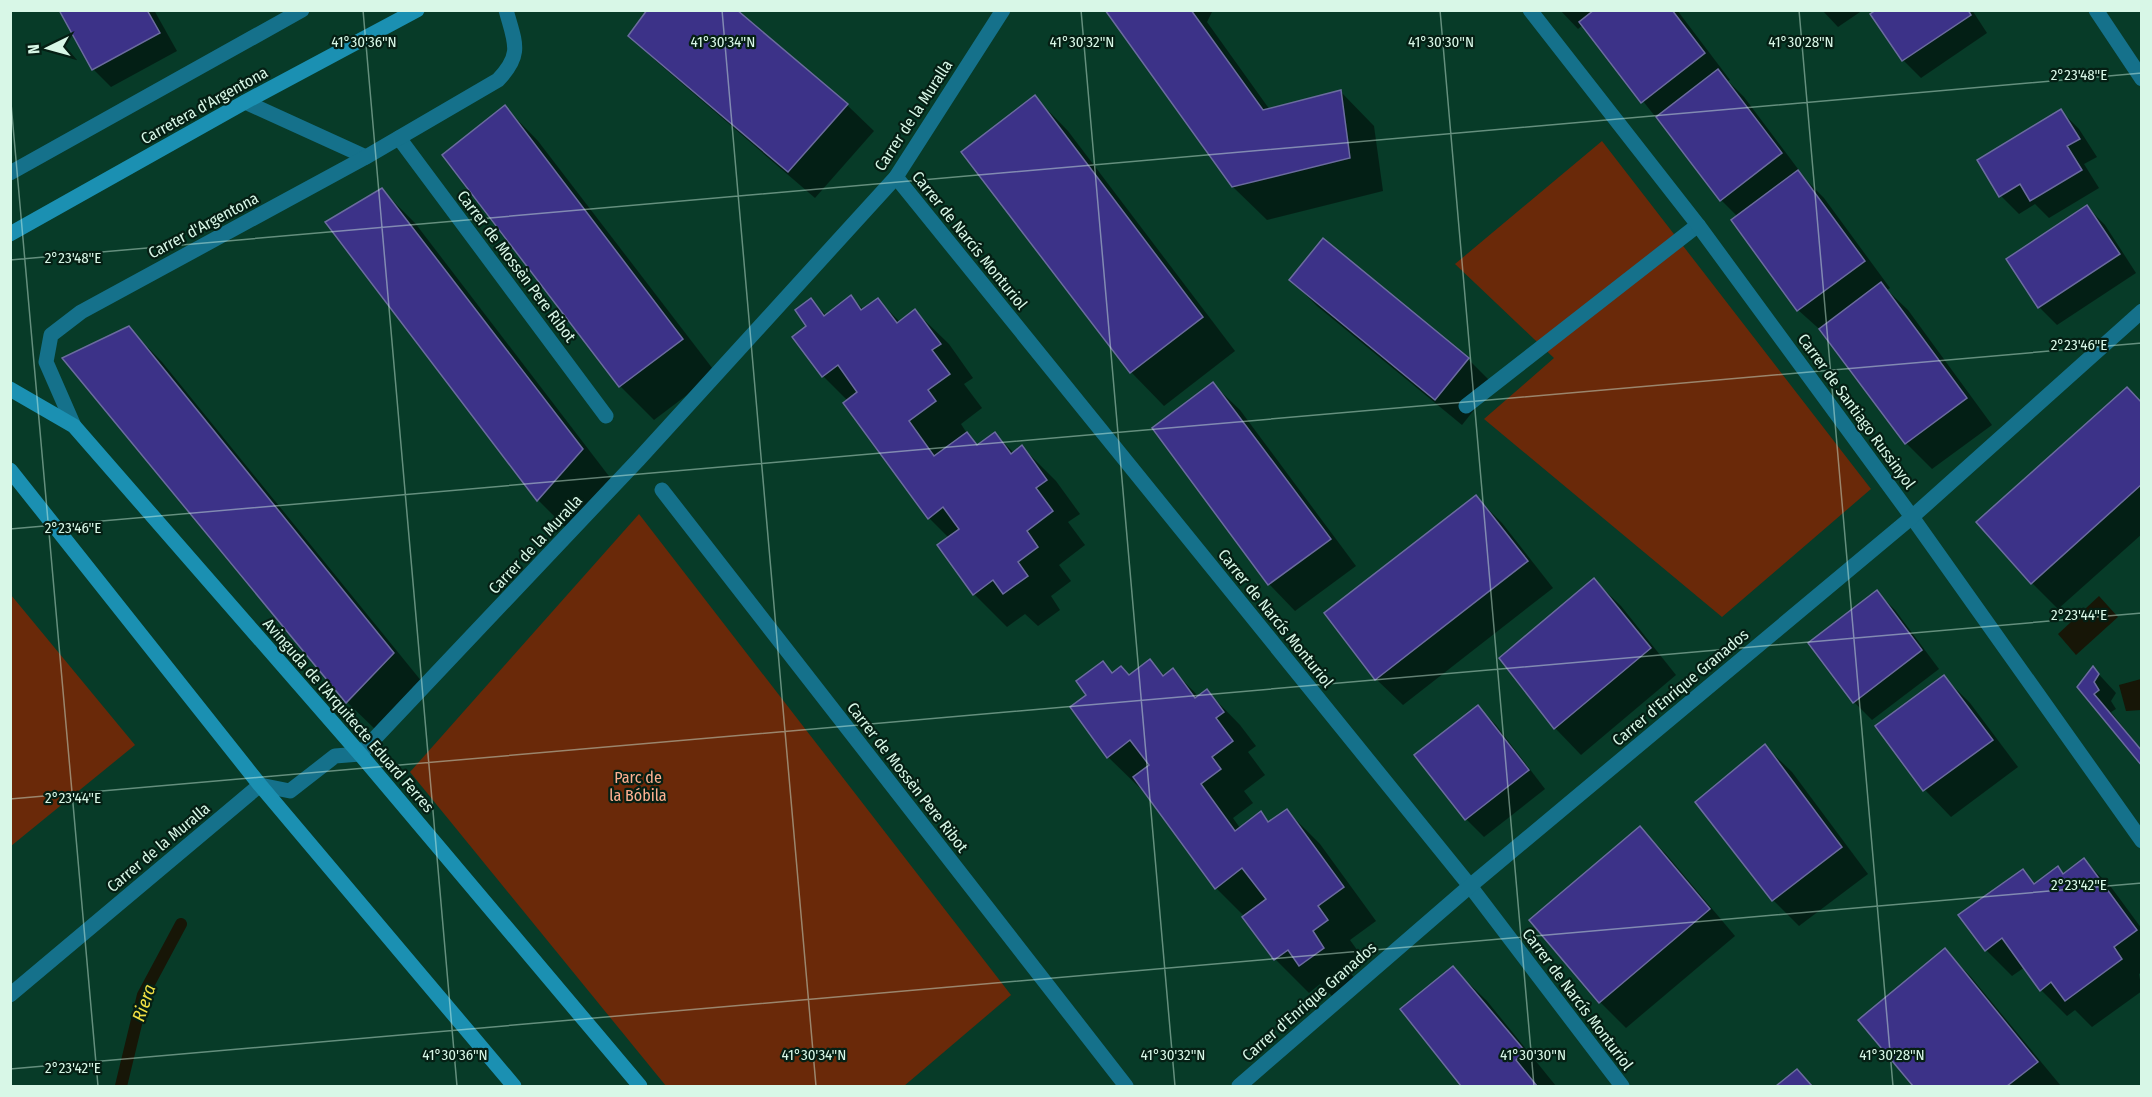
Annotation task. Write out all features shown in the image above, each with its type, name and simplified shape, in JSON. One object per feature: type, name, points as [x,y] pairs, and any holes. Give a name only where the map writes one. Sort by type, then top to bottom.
[{"type":"street","points":[[10,173],[302,10]]},
{"type":"street","name":"Carretera d'Argentona","points":[[10,234],[245,102],[417,10]]},
{"type":"street","name":"Carrer d'Argentona","points":[[74,426],[46,362],[51,334],[81,312],[366,157],[498,80],[512,65],[515,44],[506,10]]},
{"type":"street","name":"Carrer de la Muralla","points":[[360,754],[639,459],[896,177],[1003,10]]},
{"type":"street","name":"Carrer de Santiago Russinyol","points":[[1530,10],[1698,225],[1912,517],[2142,841]]},
{"type":"street","points":[[2096,10],[2142,79]]},
{"type":"street","points":[[245,102],[366,157]]},
{"type":"street","name":"Carrer de Mossèn Pere Ribot","points":[[399,138],[606,416]]},
{"type":"street","name":"Carrer de Narcís Monturiol","points":[[896,177],[1470,886],[1622,1086]]},
{"type":"street","points":[[1466,406],[1698,225]]},
{"type":"street","name":"Carrer d'Enrique Granados","points":[[1239,1086],[1470,886],[1912,517],[2142,311]]},
{"type":"street","name":"Avinguda de l'Arquitecte Eduard Ferres","points":[[10,389],[74,426],[360,754],[640,1086]]},
{"type":"street","points":[[10,470],[260,785],[514,1086]]},
{"type":"street","name":"Carrer de Mossèn Pere Ribot","points":[[662,490],[1126,1086]]},
{"type":"street","points":[[260,785],[290,791],[335,756],[360,754]]},
{"type":"street","name":"Carrer de la Muralla","points":[[10,995],[260,785]]},
{"type":"green space","points":[[1602,141],[1871,489],[1722,617],[1484,419],[1554,358],[1455,264]]},
{"type":"green space","name":"Parc de la Bóbila","points":[[639,514],[1011,995],[904,1086],[666,1086],[410,772]]},
{"type":"green space","points":[[11,595],[135,745],[11,846]]},
{"type":"shaded area","points":[[2099,596],[2118,617],[2076,655],[2058,634]]},
{"type":"shaded area","points":[[2141,679],[2141,710],[2126,711],[2119,685]]},
{"type":"building","points":[[59,10],[147,10],[160,33],[92,70]]},
{"type":"building","points":[[647,10],[737,10],[848,104],[788,172],[628,36]]},
{"type":"building","points":[[1105,10],[1191,10],[1263,110],[1341,90],[1350,158],[1232,187]]},
{"type":"building","points":[[1594,10],[1672,10],[1705,53],[1641,103],[1579,22]]},
{"type":"building","points":[[1876,10],[1968,10],[1971,15],[1902,61],[1870,14]]},
{"type":"building","points":[[1718,69],[1782,153],[1720,201],[1656,117]]},
{"type":"building","points":[[1035,95],[1203,317],[1130,373],[961,152]]},
{"type":"building","points":[[505,105],[683,339],[619,387],[442,155]]},
{"type":"building","points":[[2061,109],[2080,139],[2067,146],[2082,170],[2030,201],[2020,184],[1999,197],[1977,160]]},
{"type":"building","points":[[1798,170],[1865,261],[1797,311],[1731,220]]},
{"type":"building","points":[[382,188],[583,449],[537,501],[325,222]]},
{"type":"building","points":[[2087,205],[2120,254],[2038,308],[2006,259]]},
{"type":"building","points":[[1323,238],[1469,358],[1435,400],[1289,280]]},
{"type":"building","points":[[1881,282],[1967,398],[1905,444],[1819,329]]},
{"type":"building","points":[[851,295],[861,310],[878,298],[897,323],[915,309],[941,344],[932,350],[950,374],[928,390],[936,401],[909,421],[934,456],[967,432],[977,445],[995,432],[1011,454],[1022,445],[1047,480],[1036,488],[1053,511],[1027,531],[1038,547],[1018,562],[1028,576],[1003,594],[993,580],[973,595],[937,545],[959,529],[943,507],[928,519],[843,403],[857,392],[838,365],[822,377],[792,337],[806,326],[795,310],[811,298],[824,316]]},
{"type":"building","points":[[129,326],[394,653],[346,703],[62,358]]},
{"type":"building","points":[[1213,382],[1331,539],[1268,585],[1152,428]]},
{"type":"building","points":[[2127,387],[2142,403],[2142,484],[2031,584],[1976,522]]},
{"type":"building","points":[[1476,495],[1528,561],[1375,680],[1324,613]]},
{"type":"building","points":[[1594,578],[1651,648],[1554,729],[1499,658]]},
{"type":"building","points":[[1877,590],[1922,650],[1853,703],[1808,643]]},
{"type":"building","points":[[1150,659],[1163,676],[1173,668],[1195,698],[1207,689],[1224,712],[1216,718],[1233,741],[1212,757],[1221,769],[1201,784],[1235,831],[1261,811],[1268,822],[1287,809],[1344,887],[1318,906],[1328,920],[1313,931],[1324,948],[1299,966],[1288,950],[1274,960],[1242,917],[1266,899],[1242,868],[1215,889],[1133,777],[1149,765],[1130,740],[1107,758],[1070,707],[1086,695],[1076,681],[1103,661],[1112,673],[1121,666],[1129,675]]},
{"type":"building","points":[[2093,666],[2099,674],[2094,682],[2099,690],[2094,694],[2142,751],[2142,766],[2077,687]]},
{"type":"building","points":[[1944,675],[1993,740],[1923,791],[1875,726]]},
{"type":"building","points":[[1478,705],[1529,770],[1465,820],[1414,755]]},
{"type":"building","points":[[1765,744],[1842,847],[1772,901],[1695,802]]},
{"type":"building","points":[[1640,826],[1710,909],[1599,1003],[1529,920]]},
{"type":"building","points":[[2084,858],[2137,930],[2114,947],[2122,959],[2065,1001],[2051,982],[2040,991],[2002,938],[1985,951],[1958,915],[2023,869],[2034,884],[2058,866],[2063,874]]},
{"type":"building","points":[[1945,948],[2038,1062],[2007,1086],[1913,1086],[1858,1020]]},
{"type":"building","points":[[1453,966],[1525,1051],[1516,1060],[1537,1086],[1461,1086],[1400,1009]]},
{"type":"building","points":[[1797,1069],[1812,1086],[1776,1086]]},
{"type":"waterway","name":"Riera","points":[[121,1086],[143,995],[181,924]]}]
